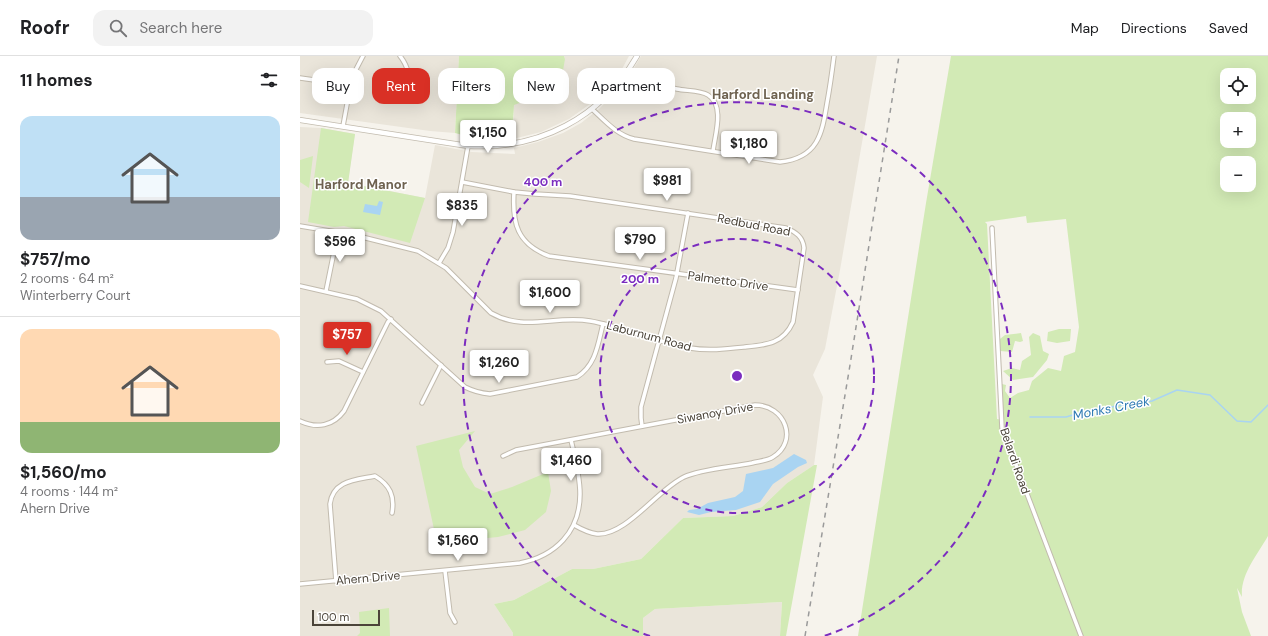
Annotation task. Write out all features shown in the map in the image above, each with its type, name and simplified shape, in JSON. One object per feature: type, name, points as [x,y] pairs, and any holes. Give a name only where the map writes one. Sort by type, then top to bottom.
[{"type":"street","points":[[357,68],[363,56]]},
{"type":"street","points":[[400,56],[406,68]]},
{"type":"street","points":[[300,120],[468,146],[515,144],[532,140],[559,130],[592,109],[607,96],[627,72],[637,56]]},
{"type":"street","points":[[592,109],[616,131],[628,138],[780,162],[792,160],[808,152],[814,146],[822,130],[834,56]]},
{"type":"street","points":[[300,78],[312,80]]},
{"type":"street","points":[[675,89],[707,95],[717,106],[718,113],[713,151]]},
{"type":"street","points":[[343,126],[347,104]]},
{"type":"street","points":[[439,263],[448,248],[452,236],[468,146]]},
{"type":"street","name":"Redbud Road","points":[[462,182],[514,192],[570,196],[786,228],[795,232],[802,239],[804,248],[798,290]]},
{"type":"street","name":"Palmetto Drive","points":[[514,192],[513,209],[517,228],[528,244],[549,256],[798,290]]},
{"type":"street","points":[[642,426],[640,418],[641,406],[677,274],[688,213]]},
{"type":"street","name":"Laburnum Road","points":[[300,226],[338,232],[418,251],[439,263],[460,280],[484,308],[500,318],[518,323],[566,320],[588,321],[676,345],[707,349],[754,346],[774,342],[784,336],[793,322],[798,290]]},
{"type":"street","name":"Belardi Road","points":[[992,228],[1002,428],[1081,636]]},
{"type":"street","points":[[326,291],[338,232]]},
{"type":"street","points":[[300,286],[326,291],[363,302],[381,311],[465,387],[482,394],[490,394],[568,379],[583,373],[592,362],[603,324]]},
{"type":"street","points":[[300,421],[319,426],[334,422],[340,417],[388,322],[391,319]]},
{"type":"street","points":[[326,362],[339,361],[363,372]]},
{"type":"street","points":[[422,403],[441,366]]},
{"type":"street","name":"Siwanoy Drive","points":[[502,456],[516,450],[755,405],[762,405],[775,411],[784,422],[786,430],[783,445],[778,453],[772,457],[684,477],[613,531],[604,534],[595,534],[574,525]]},
{"type":"street","name":"Ahern Drive","points":[[300,584],[520,563],[532,560],[554,549],[566,537],[574,525],[578,514],[580,494],[571,440]]},
{"type":"street","points":[[336,581],[330,504],[331,496],[335,489],[342,483],[376,476],[388,486],[394,505],[392,513]]},
{"type":"street","points":[[445,571],[450,613],[455,622]]},
{"type":"shaded area","points":[[300,56],[459,56],[458,68],[438,68],[438,104],[457,104],[455,133],[430,131],[300,113]]},
{"type":"shaded area","points":[[564,56],[629,56],[623,68],[577,68],[577,104],[590,104],[569,119],[541,132],[513,139],[514,104],[569,104],[569,68],[554,68],[565,59]]},
{"type":"shaded area","points":[[641,56],[877,56],[825,349],[813,375],[823,397],[814,465],[787,483],[762,507],[733,516],[683,518],[641,559],[593,569],[572,569],[514,600],[494,604],[513,633],[513,636],[300,636],[300,127],[321,128],[355,134],[348,183],[425,198],[435,145],[472,152],[515,154],[514,148],[538,142],[563,133],[581,123],[604,104],[675,104],[675,68],[634,68]]},
{"type":"shaded area","points":[[782,602],[780,636],[643,636],[643,618],[655,609]]},
{"type":"green space","points":[[459,56],[564,56],[565,59],[563,68],[513,68],[513,104],[517,104],[514,105],[512,138],[481,140],[455,133],[457,104],[505,104],[505,68],[458,68]]},
{"type":"green space","points":[[951,56],[1268,56],[1268,536],[1246,573],[1242,589],[1242,597],[1237,588],[1242,612],[1251,636],[858,636],[926,203]],"holes":[[[1026,216],[1027,223],[1066,219],[1079,327],[1075,352],[1064,356],[1061,371],[1048,368],[1032,381],[1029,390],[1018,393],[1010,398],[1005,391],[1006,385],[1002,384],[1002,420],[997,419],[987,224],[985,222]]]},
{"type":"green space","points":[[321,128],[355,134],[348,183],[425,198],[410,243],[344,226],[334,227],[308,222]]},
{"type":"green space","points":[[313,156],[309,188],[300,182],[300,160]]},
{"type":"green space","points":[[1059,329],[1071,329],[1070,341],[1057,343],[1047,341],[1048,332]]},
{"type":"green space","points":[[1021,333],[1023,341],[1015,341],[1012,352],[1000,351],[1000,339],[1005,335]]},
{"type":"green space","points":[[1033,333],[1040,336],[1043,351],[1049,354],[1047,360],[1033,377],[1013,380],[1003,371],[1012,368],[1020,370],[1022,361],[1031,355],[1029,337]]},
{"type":"green space","points":[[475,431],[459,450],[463,467],[475,487],[490,494],[512,487],[548,472],[551,491],[546,512],[525,530],[498,537],[437,543],[416,446]]},
{"type":"green space","points":[[814,465],[817,465],[786,636],[780,636],[782,602],[655,609],[643,618],[643,636],[513,636],[513,633],[494,604],[514,600],[572,569],[593,569],[641,559],[683,518],[733,516],[762,507],[787,483]]},
{"type":"green space","points":[[389,608],[390,636],[357,636],[360,633],[359,612]]},
{"type":"water","points":[[379,201],[383,202],[380,215],[363,212],[365,204],[377,206]]},
{"type":"water","points":[[794,454],[806,460],[807,463],[798,467],[773,484],[760,502],[736,510],[711,512],[699,515],[687,512],[708,503],[735,497],[743,491],[746,474],[773,468]]},
{"type":"waterway","name":"Monks Creek","points":[[1030,417],[1066,417],[1090,410],[1152,401],[1177,390],[1210,395],[1237,421],[1251,422],[1268,405]]},
{"type":"railway","points":[[805,636],[899,56]]},
{"type":"district","name":"Harford Landing","points":[[763,94]]},
{"type":"district","name":"Harford Manor","points":[[361,184]]}]
